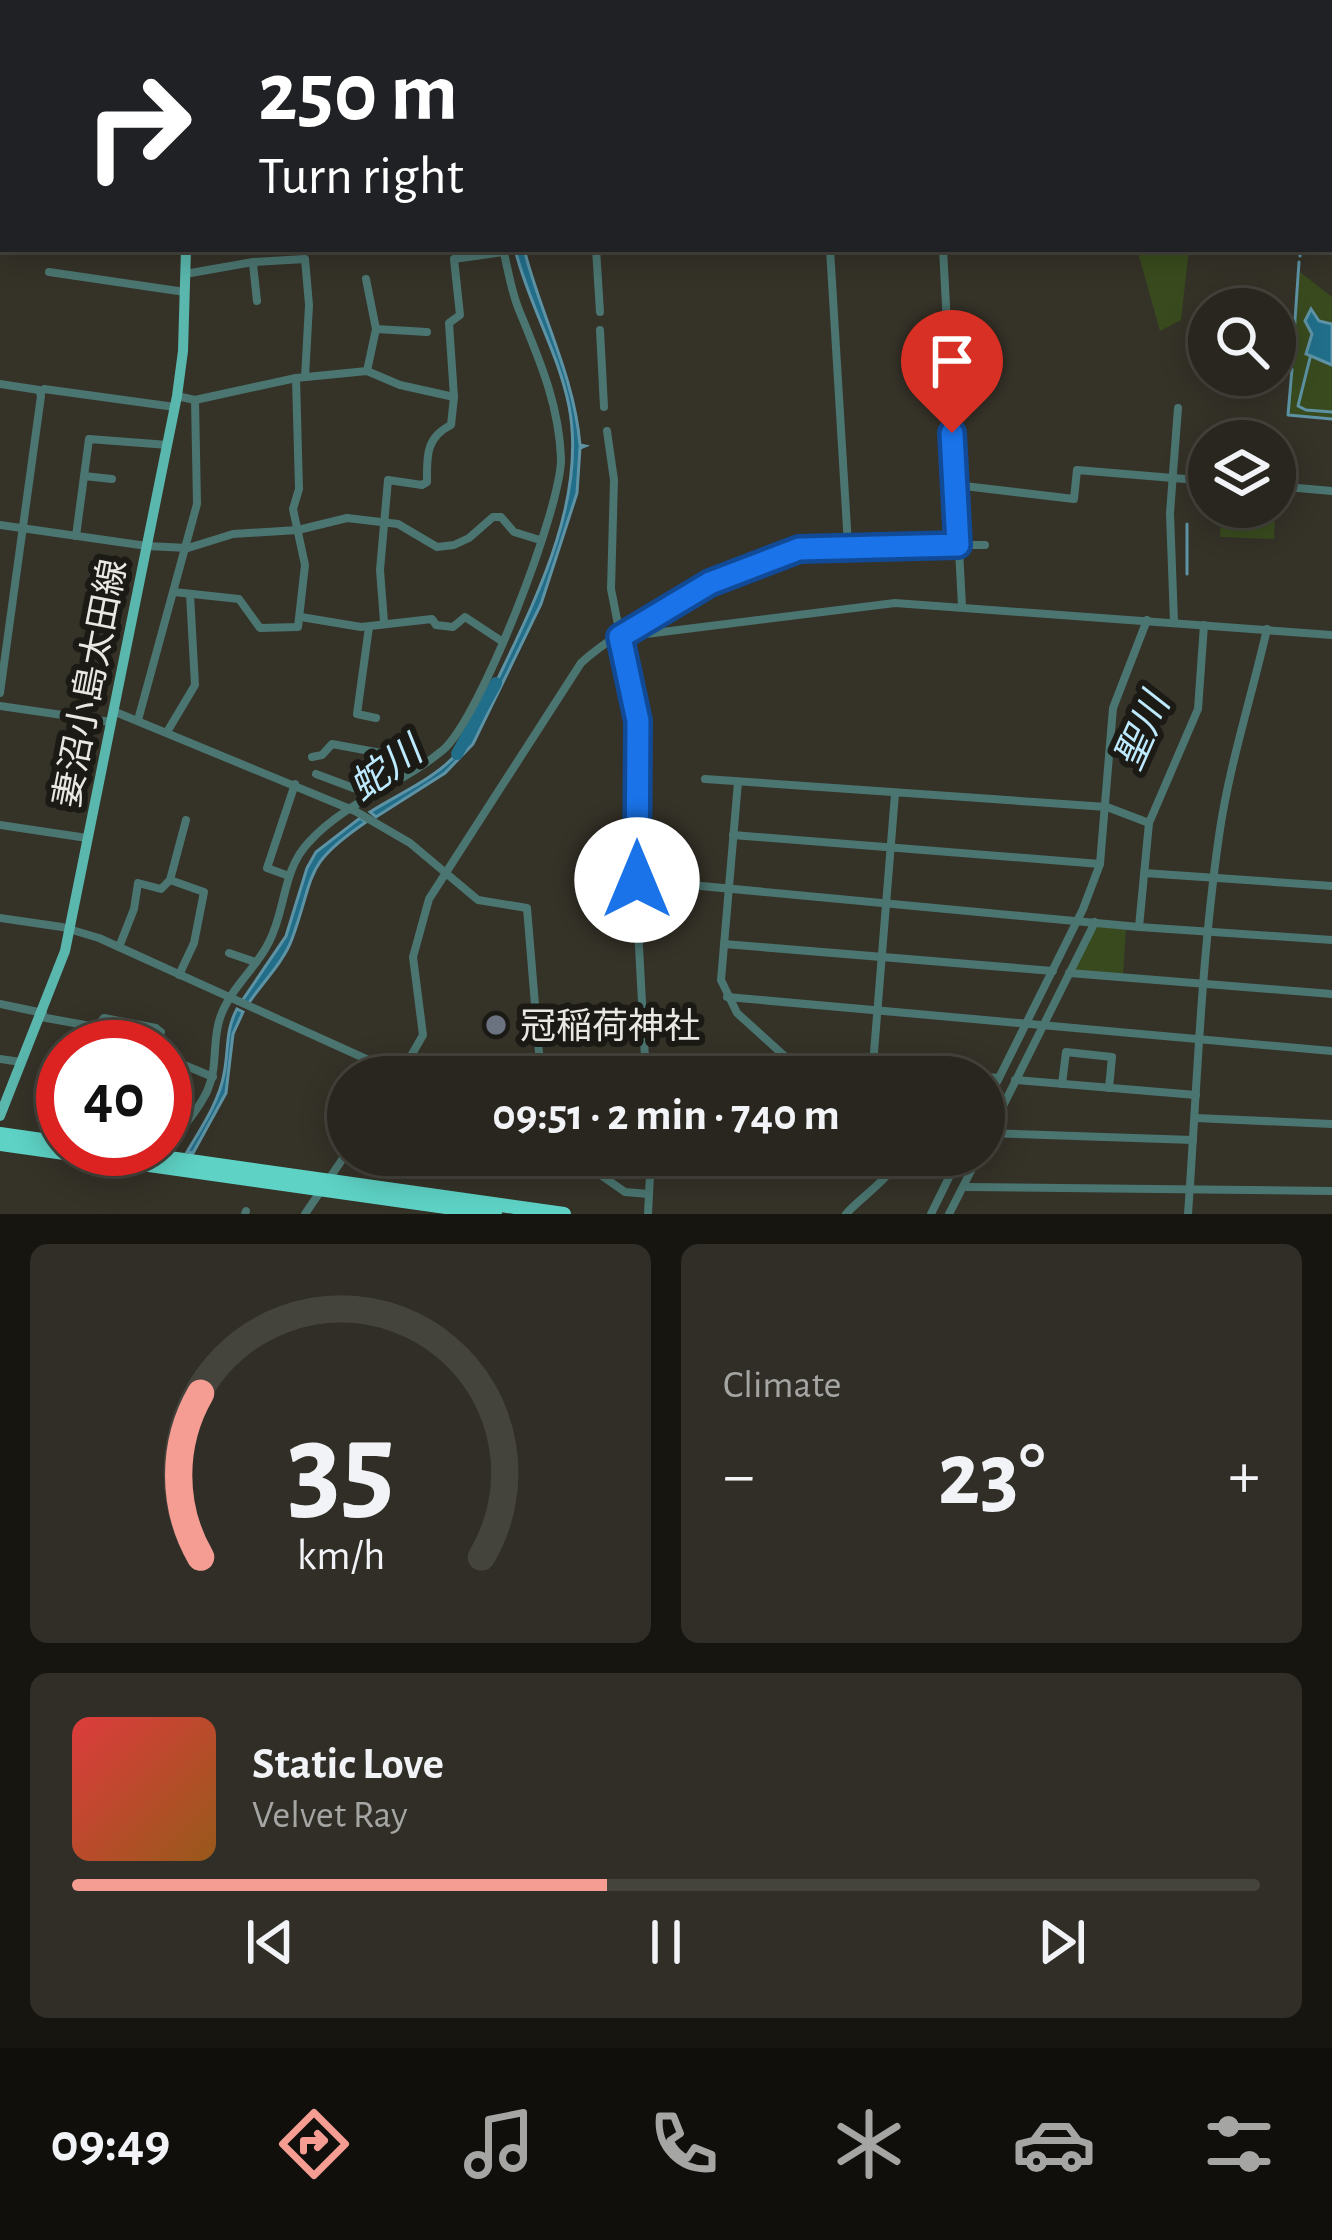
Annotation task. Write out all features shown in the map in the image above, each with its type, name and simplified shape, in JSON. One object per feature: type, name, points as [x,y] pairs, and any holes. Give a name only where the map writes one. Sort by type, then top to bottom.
[{"type":"highway","points":[[0,1134],[36,1139]]},
{"type":"highway","points":[[0,1144],[36,1148]]},
{"type":"highway","points":[[192,1166],[564,1214]]},
{"type":"highway","points":[[325,1185],[495,1214]]},
{"type":"main road","name":"妻沼小島太田線","points":[[0,1116],[61,968],[70,929],[176,402],[186,252]]},
{"type":"street","points":[[384,622],[380,571],[388,480],[427,482],[428,447],[451,425],[449,326],[460,315],[454,259],[492,252]]},
{"type":"street","points":[[192,1118],[213,1077],[216,1031],[230,999],[271,940],[289,876],[308,842],[450,743],[516,616],[560,472],[559,438],[546,375],[516,304],[503,252]]},
{"type":"street","points":[[596,252],[600,312]]},
{"type":"street","points":[[830,252],[848,545]]},
{"type":"street","points":[[943,252],[962,606]]},
{"type":"street","points":[[174,592],[238,598],[260,628],[294,630],[301,616],[305,565],[293,509],[299,489],[301,377],[309,305],[305,259],[185,274]]},
{"type":"street","points":[[253,264],[257,302]]},
{"type":"street","points":[[49,272],[185,292]]},
{"type":"street","points":[[366,279],[376,329],[367,371]]},
{"type":"street","points":[[376,329],[428,332]]},
{"type":"street","points":[[601,330],[604,407]]},
{"type":"street","points":[[0,385],[176,402],[301,377],[367,371],[400,385],[454,397]]},
{"type":"street","points":[[0,693],[40,392]]},
{"type":"street","points":[[138,720],[197,504],[194,400]]},
{"type":"street","points":[[1175,622],[1169,555],[1178,408]]},
{"type":"street","points":[[607,431],[614,480],[610,589],[638,721],[637,880],[645,1056]]},
{"type":"street","points":[[76,536],[89,439],[168,445]]},
{"type":"street","points":[[956,485],[1074,499],[1076,470],[1188,479]]},
{"type":"street","points":[[84,476],[112,479]]},
{"type":"street","points":[[1296,488],[1332,491]]},
{"type":"street","points":[[0,525],[188,548],[233,534],[298,530],[347,518],[406,527],[437,547],[469,538],[494,517],[508,520],[514,532],[541,540]]},
{"type":"street","points":[[412,1056],[423,1035],[413,969],[420,924],[446,874],[581,662],[710,583],[799,549],[985,544]]},
{"type":"street","points":[[167,732],[195,685],[190,594]]},
{"type":"street","points":[[620,637],[882,604],[1332,635]]},
{"type":"street","points":[[301,616],[342,626],[401,625],[418,618],[453,627],[465,617],[502,641]]},
{"type":"street","points":[[1005,1100],[1069,973],[1085,922],[1100,864],[1113,708],[1147,620]]},
{"type":"street","points":[[1139,927],[1146,822],[1198,709],[1202,624]]},
{"type":"street","points":[[370,626],[357,714],[376,718]]},
{"type":"street","points":[[1188,1214],[1214,879],[1233,759],[1267,629]]},
{"type":"street","points":[[0,706],[138,720],[352,809],[410,843],[478,900],[527,908],[539,1056]]},
{"type":"street","points":[[312,757],[332,744],[381,753],[389,784]]},
{"type":"street","points":[[316,774],[367,798]]},
{"type":"street","points":[[705,779],[1107,807],[1146,822]]},
{"type":"street","points":[[738,782],[721,980],[727,997],[781,1056]]},
{"type":"street","points":[[289,876],[267,868],[295,784]]},
{"type":"street","points":[[874,1056],[896,794]]},
{"type":"street","points":[[119,947],[138,883],[161,889],[170,880],[186,820]]},
{"type":"street","points":[[0,825],[89,838]]},
{"type":"street","points":[[733,835],[1100,864]]},
{"type":"street","points":[[1144,873],[1332,886]]},
{"type":"street","points":[[170,880],[205,892],[194,943],[178,976]]},
{"type":"street","points":[[637,880],[1139,927],[1332,940]]},
{"type":"street","points":[[0,918],[70,929],[119,947],[356,1056]]},
{"type":"street","points":[[1005,1066],[1053,971],[1085,922]]},
{"type":"street","points":[[724,944],[1053,971]]},
{"type":"street","points":[[229,952],[255,962]]},
{"type":"street","points":[[1069,973],[1332,994]]},
{"type":"street","points":[[727,997],[1332,1051]]},
{"type":"street","points":[[0,1004],[63,1020]]},
{"type":"street","points":[[1062,1084],[1066,1052],[1112,1057],[1109,1088]]},
{"type":"street","points":[[0,1059],[22,1063]]},
{"type":"street","points":[[192,1069],[213,1077]]},
{"type":"street","points":[[1016,1080],[1196,1095]]},
{"type":"street","points":[[1195,1118],[1332,1124]]},
{"type":"street","points":[[1005,1133],[1193,1140]]},
{"type":"street","points":[[305,1214],[331,1176]]},
{"type":"street","points":[[604,1176],[625,1192],[649,1194]]},
{"type":"street","points":[[648,1214],[650,1176]]},
{"type":"street","points":[[846,1214],[887,1176]]},
{"type":"street","points":[[931,1214],[950,1176]]},
{"type":"street","points":[[949,1214],[969,1176]]},
{"type":"street","points":[[964,1186],[1332,1191]]},
{"type":"green space","points":[[1138,252],[1189,252],[1181,320],[1160,331]]},
{"type":"green space","points":[[1300,272],[1332,297],[1332,419],[1288,415],[1290,396],[1296,396]]},
{"type":"green space","points":[[1220,528],[1275,528],[1274,539],[1220,537]]},
{"type":"green space","points":[[1096,926],[1126,928],[1123,977],[1071,973]]},
{"type":"water","points":[[516,252],[525,252],[571,394],[580,445],[585,446],[580,448],[577,493],[541,604],[473,744],[445,773],[376,817],[370,812],[441,769],[466,740],[532,606],[557,541],[571,473],[569,406]]},
{"type":"water","points":[[1311,309],[1319,321],[1332,324],[1332,365],[1306,354],[1312,334],[1305,321]]},
{"type":"water","points":[[360,818],[366,822],[331,850],[314,872],[283,956],[248,1004],[242,1001],[286,936],[316,852]]},
{"type":"water","points":[[237,1009],[243,1012],[233,1034],[226,1093],[192,1153],[192,1143],[218,1095]]},
{"type":"waterway","points":[[1296,306],[1299,262]]},
{"type":"waterway","points":[[1310,358],[1298,406],[1332,412]]},
{"type":"waterway","points":[[1290,396],[1288,415],[1332,419]]},
{"type":"waterway","name":"聖川","points":[[1187,524],[1187,574]]},
{"type":"waterway","name":"蛇川","points":[[457,754],[496,683]]},
{"type":"place","name":"冠稲荷神社","points":[[496,1025]]},
{"type":"route","points":[[637,880],[638,721],[620,637],[710,583],[799,549],[958,545],[952,433]]}]
